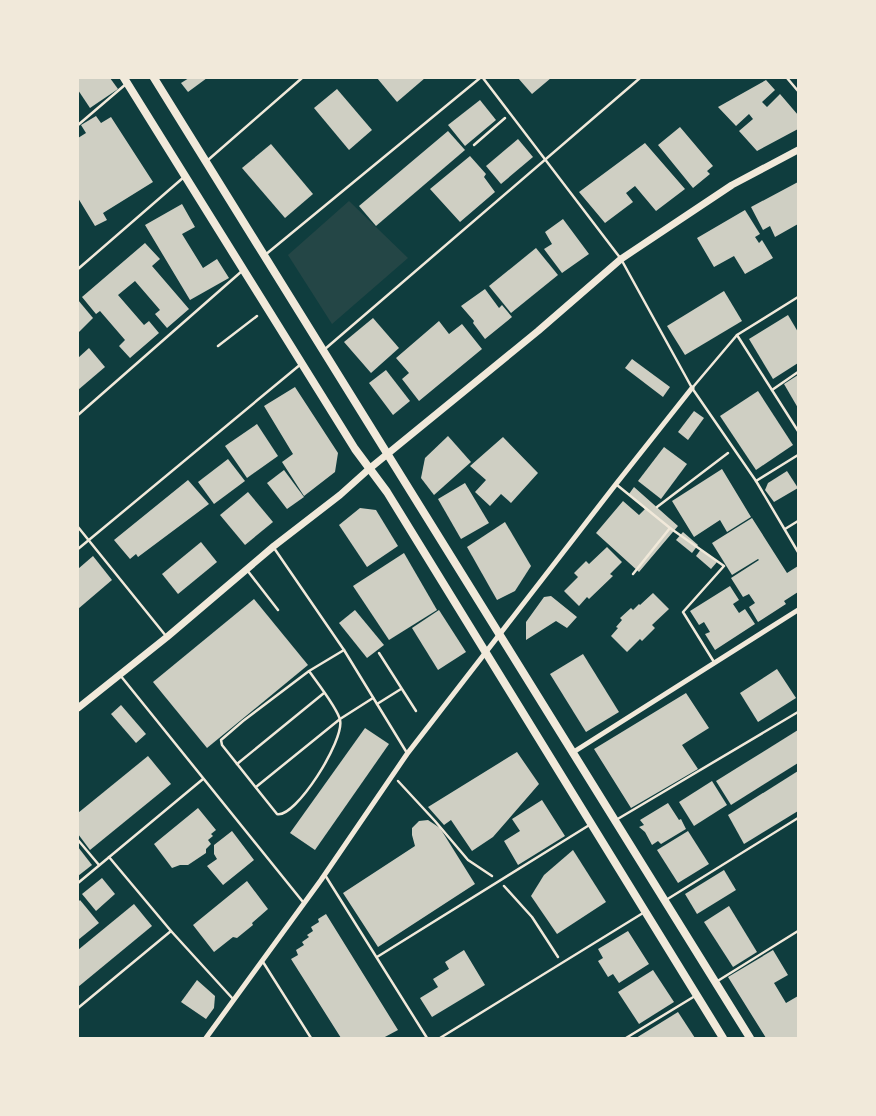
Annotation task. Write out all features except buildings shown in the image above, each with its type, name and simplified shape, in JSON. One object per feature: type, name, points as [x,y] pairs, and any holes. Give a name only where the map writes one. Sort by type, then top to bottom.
[{"type":"main road","points":[[154,78],[750,1038]]},
{"type":"main road","points":[[126,80],[369,469],[387,492],[723,1038]]},
{"type":"street","points":[[78,708],[167,637],[274,546],[340,495],[621,259],[732,185],[798,150]]},
{"type":"street","points":[[206,1038],[325,875],[408,754],[692,388]]},
{"type":"street","points":[[572,753],[798,610]]},
{"type":"lane","points":[[206,161],[302,78]]},
{"type":"lane","points":[[265,255],[481,78],[621,259],[692,388],[756,481],[798,552]]},
{"type":"lane","points":[[324,350],[640,78]]},
{"type":"lane","points":[[787,78],[798,91]]},
{"type":"lane","points":[[78,125],[126,80]]},
{"type":"lane","points":[[78,269],[186,176]]},
{"type":"lane","points":[[78,415],[244,270]]},
{"type":"lane","points":[[692,388],[737,335],[798,297]]},
{"type":"lane","points":[[737,335],[798,431]]},
{"type":"lane","points":[[78,549],[302,363]]},
{"type":"lane","points":[[772,390],[798,372]]},
{"type":"lane","points":[[756,481],[798,454]]},
{"type":"lane","points":[[616,484],[670,528],[724,566],[683,612],[715,664]]},
{"type":"lane","points":[[785,530],[798,522]]},
{"type":"lane","points":[[78,527],[167,637]]},
{"type":"lane","points":[[633,574],[670,528]]},
{"type":"lane","points":[[274,546],[344,650],[408,754]]},
{"type":"lane","points":[[246,569],[278,610]]},
{"type":"lane","points":[[309,671],[340,719],[341,732],[336,746],[324,767],[295,806],[281,815],[277,814],[222,746],[221,740],[309,671],[344,650]]},
{"type":"lane","points":[[378,653],[416,711]]},
{"type":"lane","points":[[120,675],[304,903]]},
{"type":"lane","points":[[377,704],[401,689]]},
{"type":"lane","points":[[237,764],[324,693]]},
{"type":"lane","points":[[256,787],[340,719],[373,698]]},
{"type":"lane","points":[[615,821],[798,712]]},
{"type":"lane","points":[[78,883],[203,779]]},
{"type":"lane","points":[[664,900],[798,818]]},
{"type":"lane","points":[[378,957],[591,824]]},
{"type":"lane","points":[[78,840],[99,865]]},
{"type":"lane","points":[[108,857],[171,931],[234,1000]]},
{"type":"lane","points":[[325,875],[428,1038]]},
{"type":"lane","points":[[440,1038],[644,912]]},
{"type":"lane","points":[[78,1008],[171,931]]},
{"type":"lane","points":[[715,983],[798,931]]},
{"type":"lane","points":[[263,962],[311,1038]]},
{"type":"lane","points":[[626,1038],[697,995]]},
{"type":"path","points":[[474,146],[510,114]]},
{"type":"path","points":[[218,346],[257,316]]},
{"type":"path","points":[[652,513],[660,503],[733,449]]},
{"type":"path","points":[[393,775],[468,860],[499,881],[532,917],[562,963]]},
{"type":"shaded area","points":[[349,201],[408,258],[332,324],[288,255]]}]
